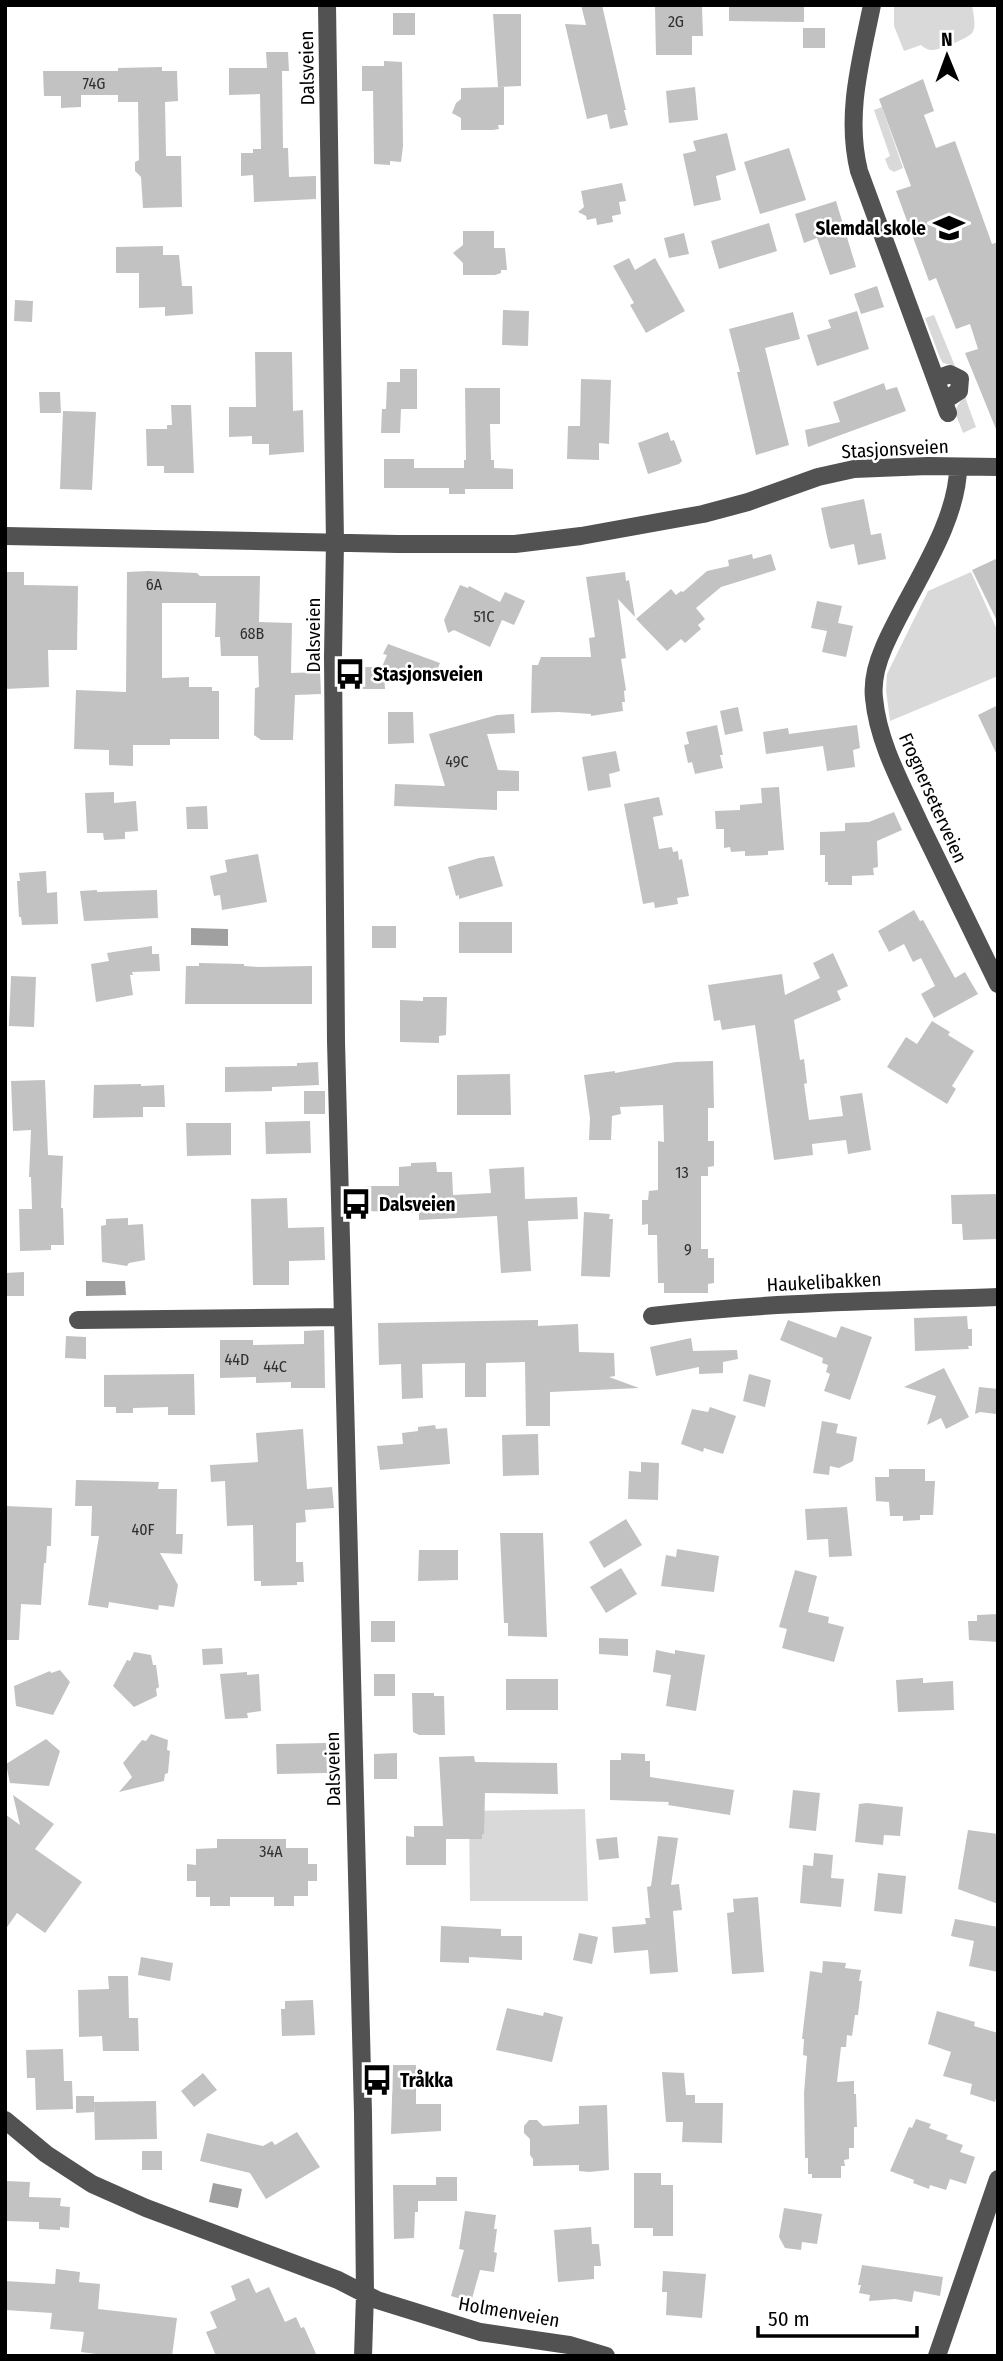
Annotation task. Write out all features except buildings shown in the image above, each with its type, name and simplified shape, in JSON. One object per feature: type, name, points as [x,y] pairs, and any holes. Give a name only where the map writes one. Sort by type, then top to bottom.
[{"type":"street","name":"Dalsveien","points":[[327,5],[335,543],[333,656],[336,1041],[365,2294],[363,2356]]},
{"type":"street","points":[[872,5],[854,104],[853,149],[946,407]]},
{"type":"street","name":"Frognerseterveien","points":[[958,467],[956,495],[951,510],[883,648],[874,682],[874,697],[879,726],[898,777],[998,984]]},
{"type":"street","name":"Stasjonsveien","points":[[5,536],[488,545],[555,540],[703,514],[748,502],[818,477],[854,469],[998,467]]},
{"type":"street","name":"Haukelibakken","points":[[652,1316],[731,1308],[998,1297]]},
{"type":"street","points":[[78,1320],[343,1317]]},
{"type":"street","points":[[5,2120],[46,2154],[92,2184],[146,2208],[338,2280],[365,2294]]},
{"type":"street","points":[[937,2356],[998,2179]]},
{"type":"street","name":"Holmenveien","points":[[365,2294],[390,2305],[480,2332],[569,2345],[606,2356]]},
{"type":"shaded area","points":[[894,5],[972,5],[974,27],[972,33],[953,44],[934,50],[921,45],[904,51],[894,26]]},
{"type":"shaded area","points":[[882,107],[903,168],[894,172],[889,169],[885,159],[890,156],[874,110]]},
{"type":"shaded area","points":[[934,315],[955,366],[943,363],[940,358],[925,318]]},
{"type":"shaded area","points":[[965,397],[976,427],[963,433],[956,410]]},
{"type":"shaded area","points":[[971,572],[998,632],[998,676],[890,721],[887,674],[928,591]]},
{"type":"shaded area","points":[[191,928],[228,929],[228,946],[191,945]]},
{"type":"shaded area","points":[[86,1281],[125,1281],[126,1295],[86,1296]]},
{"type":"shaded area","points":[[585,1809],[588,1901],[470,1901],[469,1811]]},
{"type":"shaded area","points":[[213,2183],[242,2189],[238,2208],[209,2202]]},
{"type":"place","name":"Slemdal skole","points":[[949,228]]},
{"type":"place","name":"Stasjonsveien","points":[[350,674]]},
{"type":"place","name":"Dalsveien","points":[[356,1204]]},
{"type":"place","name":"Tråkka","points":[[377,2080]]}]
